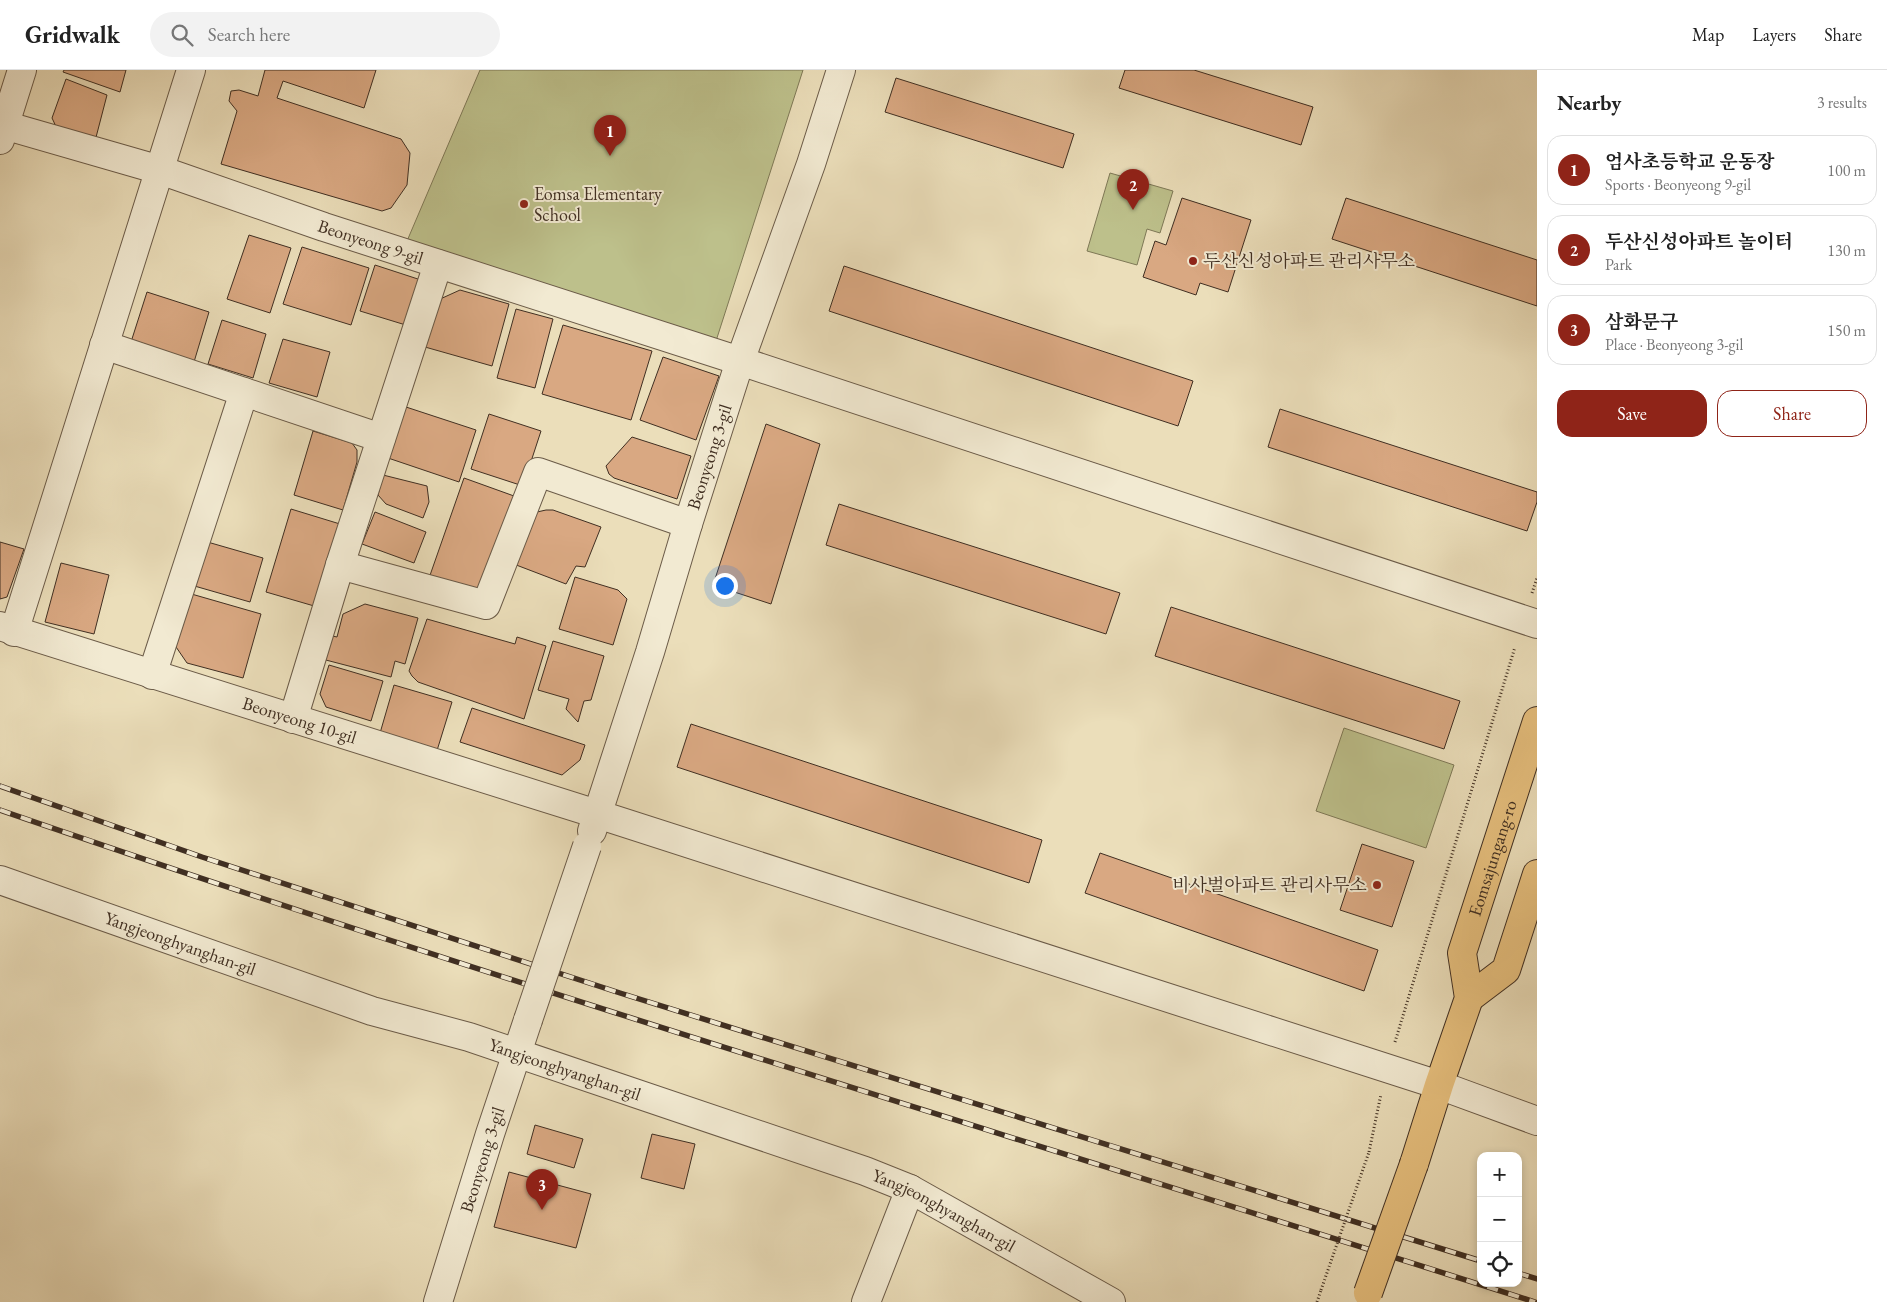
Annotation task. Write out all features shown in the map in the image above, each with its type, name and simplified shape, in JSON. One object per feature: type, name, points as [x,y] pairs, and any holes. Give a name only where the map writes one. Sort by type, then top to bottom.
[{"type":"main road","name":"Eomsajungang-ro","points":[[1366,1298],[1414,1164],[1438,1085],[1469,998],[1462,953],[1537,721]]},
{"type":"main road","points":[[1469,998],[1506,970],[1537,874]]},
{"type":"street","points":[[2,130],[22,70]]},
{"type":"street","points":[[7,629],[104,345],[191,70]]},
{"type":"street","name":"Beonyeong 3-gil","points":[[438,1302],[490,1134],[650,652],[740,360],[811,164],[841,70]]},
{"type":"street","name":"Beonyeong 9-gil","points":[[2,130],[160,170],[438,264],[740,360],[1530,622]]},
{"type":"street","points":[[292,719],[438,264]]},
{"type":"street","points":[[104,345],[381,438]]},
{"type":"street","points":[[152,675],[244,392]]},
{"type":"street","points":[[340,565],[486,605],[538,472],[688,524]]},
{"type":"street","name":"Beonyeong 10-gil","points":[[7,629],[597,814],[1438,1085],[1537,1121]]},
{"type":"street","name":"Yangjeonghyanghan-gil","points":[[0,880],[372,1010],[469,1038],[822,1156],[910,1189],[1111,1302]]},
{"type":"street","points":[[866,1302],[910,1189]]},
{"type":"path","points":[[1317,1302],[1369,1152],[1387,1069],[1530,622],[1537,578]]},
{"type":"green space","name":"Eomsa Elementary School","points":[[480,70],[803,70],[716,341],[407,241]]},
{"type":"green space","points":[[1110,173],[1173,191],[1160,233],[1147,229],[1137,265],[1087,251]]},
{"type":"green space","points":[[1344,728],[1454,765],[1426,848],[1316,811]]},
{"type":"building","points":[[64,70],[126,70],[120,92],[63,72]]},
{"type":"building","points":[[265,70],[376,70],[364,108],[283,81],[277,98],[401,139],[410,153],[407,185],[391,208],[382,211],[221,164],[237,111],[229,101],[231,91],[239,90],[258,96]]},
{"type":"building","points":[[1125,70],[1194,70],[1313,107],[1301,145],[1119,88]]},
{"type":"building","points":[[896,78],[1074,134],[1063,168],[885,112]]},
{"type":"building","points":[[66,79],[107,95],[94,145],[59,133],[52,118]]},
{"type":"building","name":"두산신성아파트 관리사무소","points":[[1182,198],[1251,220],[1228,292],[1200,283],[1196,295],[1143,277],[1155,241],[1166,245]]},
{"type":"building","points":[[1346,198],[1537,260],[1537,306],[1332,239]]},
{"type":"building","points":[[249,235],[291,248],[270,313],[227,299]]},
{"type":"building","points":[[302,247],[369,268],[351,325],[283,304]]},
{"type":"building","points":[[375,265],[424,281],[409,326],[360,311]]},
{"type":"building","points":[[844,266],[1193,381],[1178,426],[829,311]]},
{"type":"building","points":[[460,290],[509,304],[492,366],[425,347],[438,300]]},
{"type":"building","points":[[147,292],[209,312],[194,362],[131,342]]},
{"type":"building","points":[[516,309],[553,319],[535,388],[497,378]]},
{"type":"building","points":[[222,320],[266,334],[253,378],[208,364]]},
{"type":"building","points":[[563,325],[652,351],[631,420],[542,394]]},
{"type":"building","points":[[283,339],[330,352],[317,397],[269,383]]},
{"type":"building","points":[[663,357],[719,376],[696,440],[640,420]]},
{"type":"building","points":[[406,407],[476,430],[459,482],[388,458]]},
{"type":"building","points":[[1280,409],[1537,492],[1537,502],[1527,531],[1268,447]]},
{"type":"building","points":[[489,414],[541,431],[523,486],[471,469]]},
{"type":"building","points":[[766,424],[820,444],[771,604],[713,585]]},
{"type":"building","points":[[313,431],[352,443],[357,450],[357,462],[343,510],[294,495]]},
{"type":"building","points":[[632,437],[691,456],[677,499],[614,478],[609,474],[606,466]]},
{"type":"building","points":[[383,475],[427,486],[429,502],[423,518],[386,504],[378,495]]},
{"type":"building","points":[[464,478],[514,496],[478,598],[428,581]]},
{"type":"building","points":[[839,504],[1120,593],[1106,634],[826,545]]},
{"type":"building","points":[[291,509],[340,524],[321,608],[266,592]]},
{"type":"building","points":[[553,510],[601,527],[585,567],[576,566],[566,584],[511,563],[537,512]]},
{"type":"building","points":[[375,512],[426,532],[414,563],[362,544]]},
{"type":"building","points":[[204,541],[263,558],[250,602],[191,585]]},
{"type":"building","points":[[0,542],[24,549],[7,597],[0,599]]},
{"type":"building","points":[[61,563],[109,575],[94,634],[45,622]]},
{"type":"building","points":[[575,577],[618,590],[627,599],[613,645],[559,629]]},
{"type":"building","points":[[188,593],[261,614],[243,678],[187,663],[174,644]]},
{"type":"building","points":[[365,604],[418,618],[405,664],[395,661],[391,677],[322,659],[328,635],[337,637],[343,614]]},
{"type":"building","points":[[1171,607],[1460,701],[1444,749],[1155,656]]},
{"type":"building","points":[[427,619],[515,644],[517,637],[546,646],[524,719],[418,682],[412,676],[409,671]]},
{"type":"building","points":[[553,641],[604,656],[591,700],[584,701],[578,722],[566,709],[569,699],[538,690]]},
{"type":"building","points":[[329,665],[383,681],[371,721],[326,707],[320,694]]},
{"type":"building","points":[[394,685],[452,702],[435,757],[378,740]]},
{"type":"building","points":[[472,708],[585,745],[580,760],[562,775],[460,742]]},
{"type":"building","points":[[691,724],[1042,840],[1029,883],[677,767]]},
{"type":"building","name":"비사벌아파트 관리사무소","points":[[1362,844],[1414,861],[1392,927],[1340,910]]},
{"type":"building","points":[[1100,853],[1378,950],[1364,991],[1085,893]]},
{"type":"building","points":[[535,1125],[583,1139],[574,1168],[527,1154]]},
{"type":"building","points":[[652,1134],[695,1144],[684,1189],[641,1178]]},
{"type":"building","points":[[509,1172],[591,1194],[576,1248],[494,1227]]},
{"type":"railway","points":[[0,786],[202,857],[620,993],[1477,1260]]},
{"type":"railway","points":[[0,810],[191,875],[574,1000],[1535,1302]]},
{"type":"railway","points":[[1522,1274],[1537,1279]]},
{"type":"place","name":"엄사초등학교 운동장","points":[[610,156]]},
{"type":"place","name":"Eomsa Elementary School","points":[[524,204]]},
{"type":"place","name":"두산신성아파트 놀이터","points":[[1133,210]]},
{"type":"place","name":"두산신성아파트 관리사무소","points":[[1193,261]]},
{"type":"place","name":"비사벌아파트 관리사무소","points":[[1377,885]]},
{"type":"place","name":"삼화문구","points":[[542,1210]]}]
